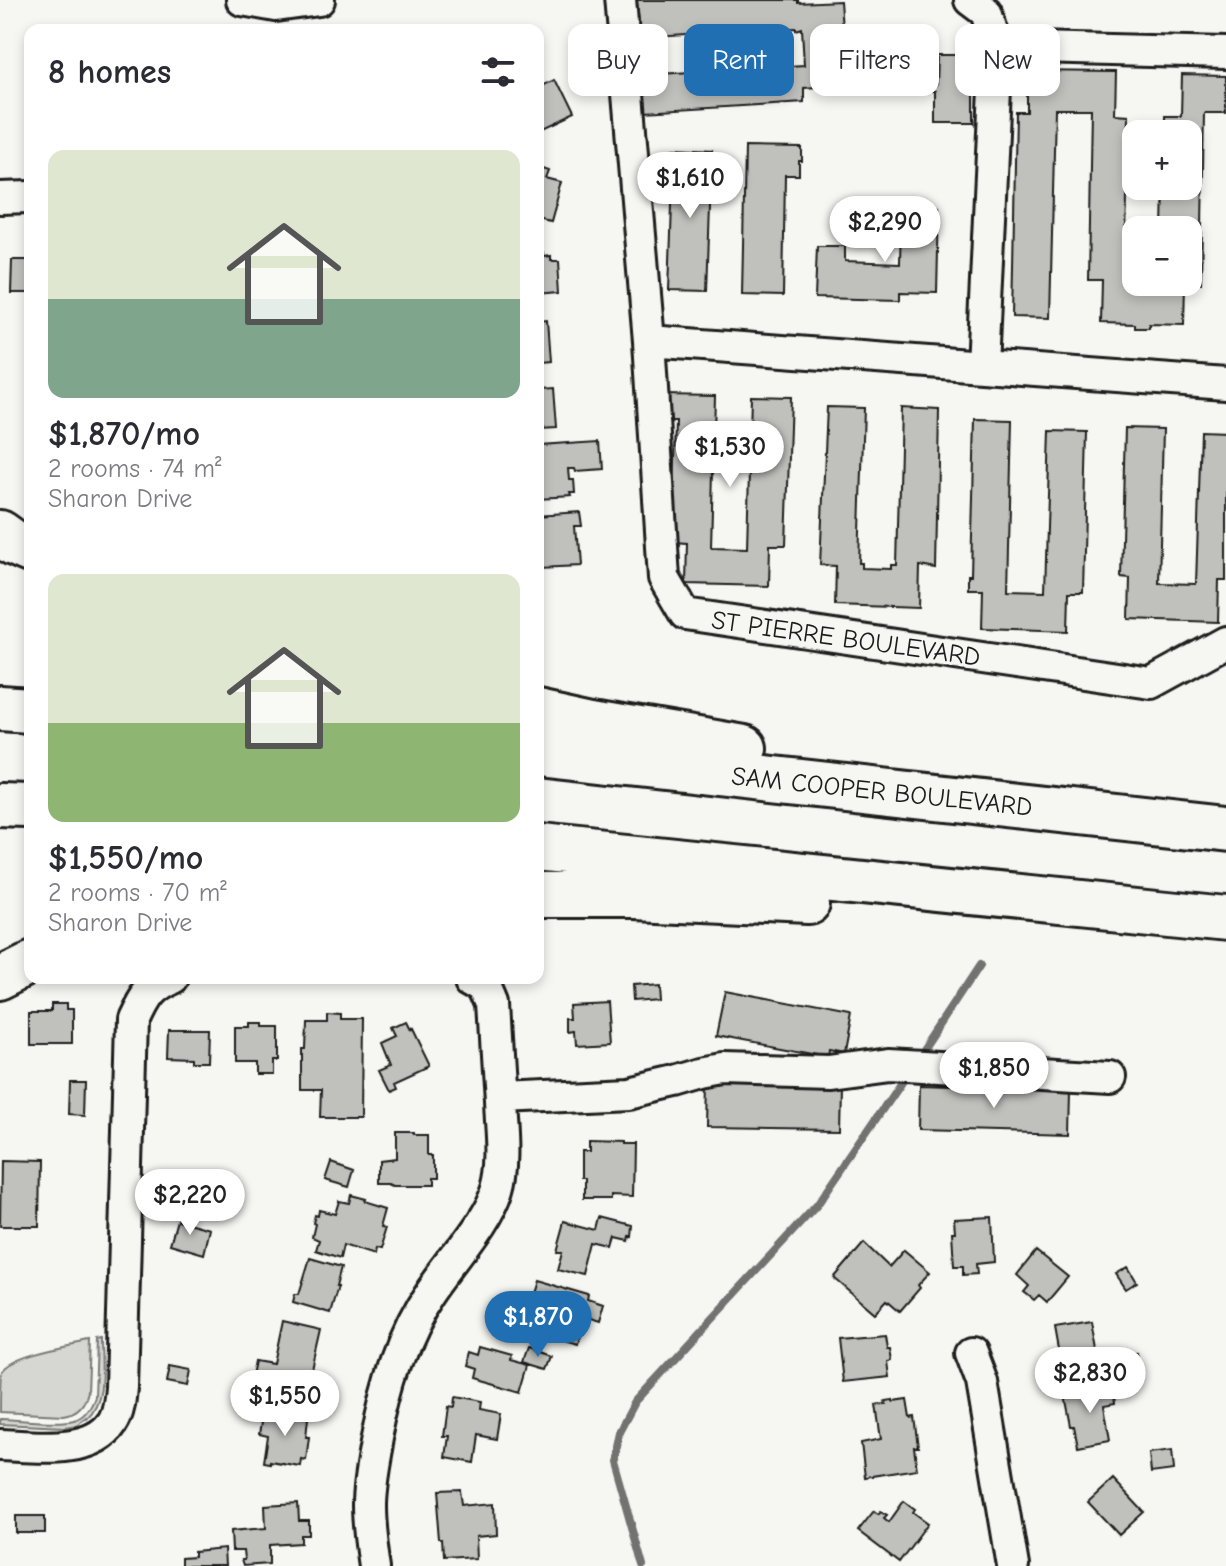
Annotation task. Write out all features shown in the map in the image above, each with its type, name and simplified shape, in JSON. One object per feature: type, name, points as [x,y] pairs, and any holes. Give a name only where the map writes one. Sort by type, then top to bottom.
[{"type":"highway","points":[[0,533],[24,547]]},
{"type":"highway","points":[[0,708],[24,710]]},
{"type":"highway","points":[[544,711],[1180,824]]},
{"type":"highway","name":"SAM COOPER BOULEVARD","points":[[544,754],[1226,829]]},
{"type":"highway","points":[[0,806],[24,807]]},
{"type":"highway","points":[[544,849],[1226,920]]},
{"type":"highway","points":[[544,895],[633,895],[1226,920]]},
{"type":"highway","points":[[0,977],[24,965]]},
{"type":"street","points":[[242,0],[276,6],[319,0]]},
{"type":"street","name":"ST PIERRE BOULEVARD","points":[[620,0],[649,341],[664,578],[685,614],[1151,683],[1226,642]]},
{"type":"street","points":[[970,0],[986,12],[990,24]]},
{"type":"street","points":[[1060,49],[1226,53]]},
{"type":"street","points":[[982,366],[995,96]]},
{"type":"street","points":[[0,198],[24,197]]},
{"type":"street","points":[[649,341],[1226,384]]},
{"type":"street","points":[[0,1445],[55,1446],[92,1440],[113,1422],[119,1405],[131,1020],[146,992],[156,984]]},
{"type":"street","points":[[374,1566],[369,1490],[385,1394],[414,1318],[469,1240],[498,1187],[502,1145],[494,1005],[480,984]]},
{"type":"street","points":[[500,1098],[629,1092],[725,1069],[828,1072],[888,1064],[1110,1077]]},
{"type":"street","points":[[971,1353],[982,1382],[1013,1566]]},
{"type":"shaded area","points":[[101,1340],[100,1392],[87,1418],[77,1425],[65,1427],[0,1424],[0,1419],[49,1422],[78,1419],[95,1396],[97,1341]]},
{"type":"shaded area","points":[[90,1342],[88,1391],[77,1410],[64,1415],[0,1412],[1,1374],[6,1367],[41,1352]]},
{"type":"building","points":[[637,0],[840,1],[842,24],[810,24],[810,88],[804,88],[804,102],[645,112],[644,96],[668,96],[668,73],[684,72],[684,96],[794,96],[794,66],[804,65],[802,28],[796,30],[794,24],[684,24],[684,35],[668,36],[668,24],[639,24]]},
{"type":"building","points":[[939,55],[955,55],[955,96],[974,96],[974,123],[935,123],[935,96],[939,96]]},
{"type":"building","points":[[1060,71],[1116,72],[1115,114],[1129,115],[1129,120],[1122,120],[1122,200],[1127,200],[1127,216],[1122,216],[1122,296],[1185,296],[1184,325],[1149,324],[1149,328],[1135,328],[1135,324],[1101,323],[1102,280],[1088,280],[1091,109],[1055,109],[1050,318],[1012,317],[1016,112],[1027,112],[1027,96],[1060,96]]},
{"type":"building","points":[[1182,75],[1226,76],[1226,113],[1204,113],[1202,226],[1202,216],[1163,216],[1164,200],[1202,200],[1202,120],[1165,120],[1165,116],[1181,116]]},
{"type":"building","points":[[554,80],[572,117],[544,130],[544,85]]},
{"type":"building","points":[[745,147],[802,148],[799,175],[785,175],[783,296],[742,295]]},
{"type":"building","points":[[674,148],[712,150],[707,291],[669,290]]},
{"type":"building","points":[[544,169],[550,171],[547,179],[562,183],[551,223],[544,221]]},
{"type":"building","points":[[899,206],[939,206],[937,293],[900,292],[900,300],[815,298],[817,246],[845,246],[845,261],[900,263]]},
{"type":"building","points":[[544,256],[560,259],[562,291],[544,292]]},
{"type":"building","points":[[12,260],[24,260],[24,293],[11,293]]},
{"type":"building","points":[[544,321],[549,362],[544,362]]},
{"type":"building","points":[[553,389],[556,429],[544,430],[544,390]]},
{"type":"building","points":[[663,395],[715,396],[711,547],[747,548],[751,396],[791,397],[786,545],[770,545],[769,586],[686,584],[687,543],[673,542],[676,421],[662,421]]},
{"type":"building","points":[[827,407],[864,408],[859,563],[862,563],[862,568],[891,569],[891,565],[897,565],[901,408],[939,410],[936,569],[920,566],[919,608],[835,605],[836,566],[820,565]]},
{"type":"building","points":[[975,419],[1012,420],[1008,590],[1045,591],[1050,431],[1087,432],[1083,592],[1069,592],[1068,631],[982,628],[983,589],[968,589],[968,575],[971,575]]},
{"type":"building","points":[[1125,428],[1163,429],[1159,583],[1196,584],[1201,431],[1226,432],[1226,580],[1219,580],[1218,622],[1129,619],[1130,578],[1121,577]]},
{"type":"building","points":[[600,441],[602,469],[575,471],[568,468],[574,494],[544,499],[544,445]]},
{"type":"building","points":[[579,512],[581,526],[574,526],[577,565],[544,567],[544,515]]},
{"type":"building","points":[[654,984],[655,999],[632,1001],[631,986]]},
{"type":"building","points":[[725,992],[851,1016],[844,1054],[829,1051],[828,1057],[716,1036]]},
{"type":"building","points":[[607,1001],[610,1042],[577,1044],[576,1031],[570,1032],[570,1018],[575,1018],[574,1003]]},
{"type":"building","points":[[52,1004],[66,1004],[66,1010],[72,1010],[72,1044],[31,1044],[31,1011],[52,1011]]},
{"type":"building","points":[[327,1012],[340,1013],[340,1019],[362,1019],[361,1117],[320,1117],[321,1090],[302,1090],[306,1020],[327,1020]]},
{"type":"building","points":[[249,1022],[277,1026],[277,1061],[272,1061],[272,1074],[255,1074],[255,1063],[235,1063],[235,1026],[249,1026]]},
{"type":"building","points":[[406,1022],[429,1066],[394,1082],[396,1087],[389,1090],[379,1070],[391,1065],[382,1043],[397,1036],[393,1028]]},
{"type":"building","points":[[169,1030],[210,1030],[209,1062],[168,1057]]},
{"type":"building","points":[[70,1080],[86,1080],[85,1115],[69,1114]]},
{"type":"building","points":[[708,1082],[840,1085],[839,1129],[707,1127]]},
{"type":"building","points":[[919,1085],[1071,1090],[1070,1134],[918,1130]]},
{"type":"building","points":[[395,1133],[429,1135],[433,1178],[427,1178],[427,1185],[379,1183],[379,1160],[395,1158]]},
{"type":"building","points":[[586,1141],[633,1144],[632,1197],[582,1200],[579,1152],[586,1152]]},
{"type":"building","points":[[1,1161],[40,1162],[39,1226],[0,1226]]},
{"type":"building","points":[[331,1162],[354,1170],[349,1187],[325,1180]]},
{"type":"building","points":[[351,1195],[388,1208],[383,1226],[387,1227],[380,1250],[375,1249],[374,1255],[343,1245],[340,1258],[316,1250],[319,1240],[312,1237],[315,1215],[318,1216],[319,1210],[335,1214],[339,1201],[349,1203]]},
{"type":"building","points":[[992,1217],[994,1262],[976,1264],[977,1274],[963,1275],[963,1266],[954,1266],[954,1219]]},
{"type":"building","points":[[602,1218],[633,1226],[632,1237],[629,1241],[616,1238],[613,1248],[596,1244],[588,1276],[558,1269],[563,1250],[557,1250],[565,1221],[599,1230]]},
{"type":"building","points":[[177,1220],[210,1229],[204,1254],[170,1244]]},
{"type":"building","points":[[864,1243],[889,1267],[904,1250],[930,1272],[900,1311],[887,1300],[875,1313],[834,1278]]},
{"type":"building","points":[[1036,1251],[1068,1277],[1047,1302],[1039,1295],[1034,1300],[1024,1292],[1029,1286],[1017,1275]]},
{"type":"building","points":[[310,1258],[341,1267],[330,1313],[293,1302],[295,1294],[299,1294]]},
{"type":"building","points":[[1128,1267],[1137,1282],[1126,1289],[1116,1274]]},
{"type":"building","points":[[534,1280],[589,1296],[588,1301],[603,1306],[598,1323],[582,1318],[575,1344],[525,1330],[530,1311],[525,1309]]},
{"type":"building","points":[[282,1321],[321,1330],[305,1400],[249,1389],[255,1361],[273,1364]]},
{"type":"building","points":[[1092,1322],[1100,1367],[1065,1373],[1055,1328]]},
{"type":"building","points":[[885,1334],[892,1360],[888,1361],[890,1377],[843,1382],[838,1338]]},
{"type":"building","points":[[480,1347],[530,1365],[522,1392],[472,1378],[474,1369],[465,1366],[469,1352],[478,1355]]},
{"type":"building","points":[[529,1348],[552,1356],[547,1369],[524,1362]]},
{"type":"building","points":[[1137,1352],[1139,1365],[1120,1369],[1118,1356]]},
{"type":"building","points":[[170,1366],[191,1370],[188,1386],[167,1382]]},
{"type":"building","points":[[1113,1387],[1115,1403],[1104,1405],[1110,1440],[1078,1446],[1065,1395]]},
{"type":"building","points":[[452,1397],[480,1402],[479,1410],[501,1414],[497,1439],[476,1435],[472,1462],[444,1457],[447,1436],[442,1436],[446,1406],[451,1407]]},
{"type":"building","points":[[907,1400],[910,1418],[914,1417],[917,1469],[865,1477],[861,1443],[881,1439],[876,1405]]},
{"type":"building","points":[[263,1412],[308,1418],[306,1460],[301,1459],[300,1466],[264,1462],[268,1436],[259,1434]]},
{"type":"building","points":[[1172,1450],[1174,1470],[1151,1473],[1149,1453]]},
{"type":"building","points":[[1113,1479],[1144,1512],[1119,1535],[1088,1502]]},
{"type":"building","points":[[462,1492],[464,1506],[495,1503],[496,1534],[476,1536],[477,1559],[444,1561],[437,1493]]},
{"type":"building","points":[[904,1501],[928,1523],[899,1562],[858,1531],[874,1511],[887,1515],[884,1518],[889,1522]]},
{"type":"building","points":[[298,1503],[299,1521],[309,1521],[309,1535],[301,1535],[301,1543],[270,1545],[270,1564],[243,1566],[243,1551],[232,1551],[231,1531],[266,1528],[265,1505]]},
{"type":"building","points":[[16,1516],[45,1516],[45,1533],[16,1533]]},
{"type":"building","points":[[224,1549],[225,1566],[181,1566],[181,1558],[194,1557],[194,1552]]},
{"type":"waterway","points":[[923,1051],[979,966]]},
{"type":"waterway","points":[[643,1566],[613,1460],[619,1432],[635,1402],[817,1205],[906,1075]]}]
